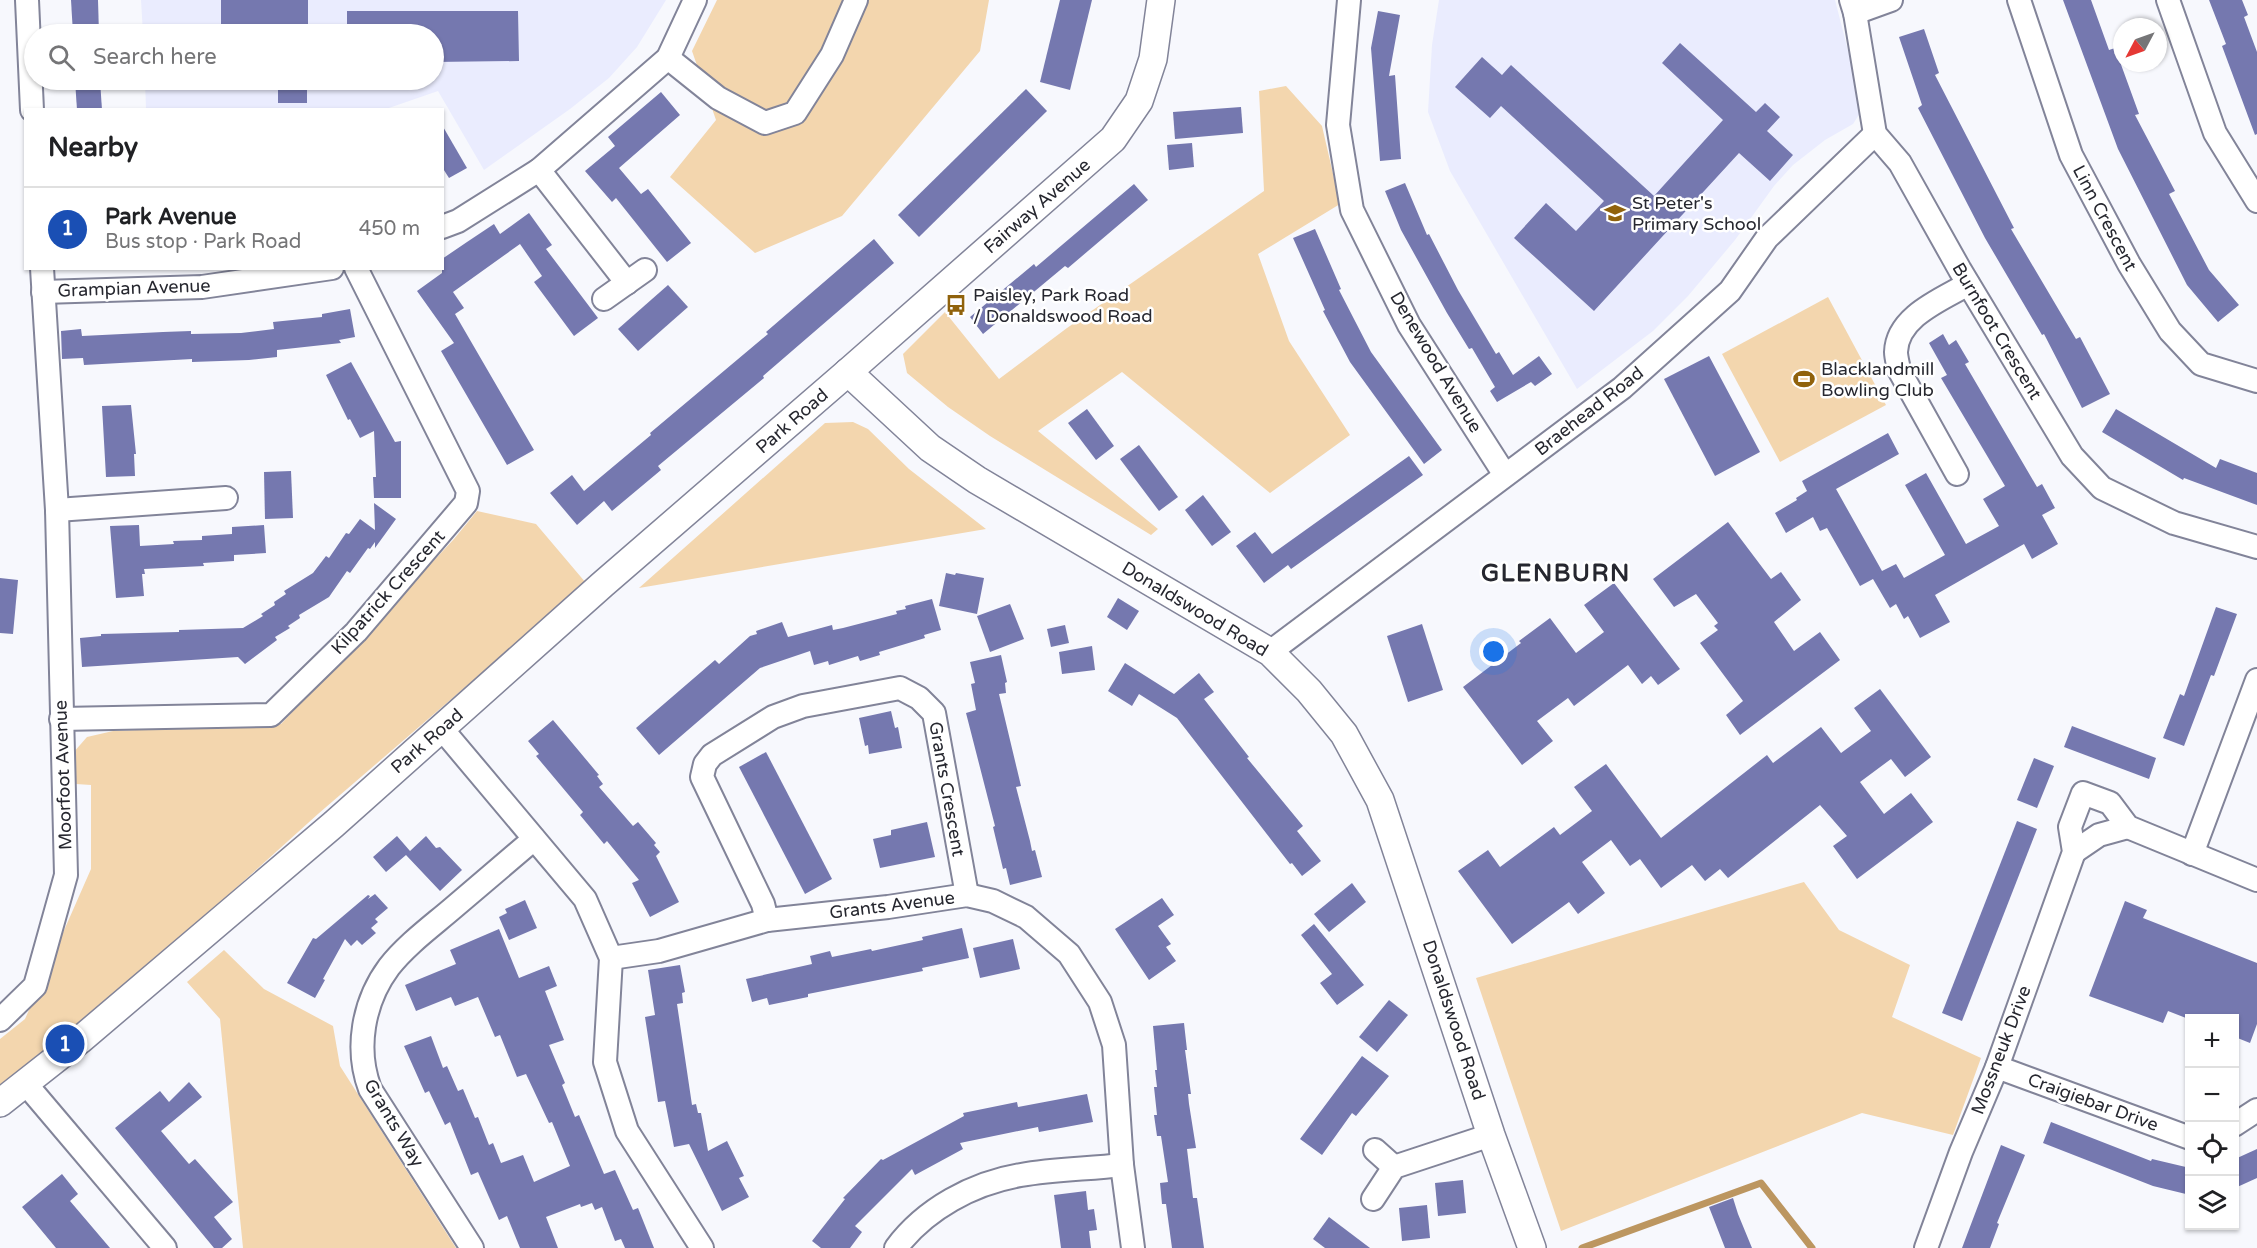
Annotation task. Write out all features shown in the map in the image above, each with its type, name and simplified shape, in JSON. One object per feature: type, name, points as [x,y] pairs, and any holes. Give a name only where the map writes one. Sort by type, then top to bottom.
[{"type":"street","points":[[27,0],[28,24]]},
{"type":"street","points":[[444,226],[458,221],[539,170],[668,58],[695,0]]},
{"type":"street","points":[[668,58],[718,98],[765,123],[795,113],[832,55],[856,0]]},
{"type":"street","name":"Fairway Avenue","points":[[848,372],[1113,139],[1139,101],[1153,59],[1161,0]]},
{"type":"street","name":"Denewood Avenue","points":[[1348,0],[1338,125],[1352,210],[1409,325],[1505,475]]},
{"type":"street","points":[[1875,134],[1853,6],[1891,0]]},
{"type":"street","name":"Linn Crescent","points":[[2019,0],[2071,155],[2129,264],[2170,331],[2201,364],[2257,381]]},
{"type":"street","points":[[2168,0],[2215,133],[2257,201]]},
{"type":"street","points":[[31,90],[32,108]]},
{"type":"street","name":"Braehead Road","points":[[1270,652],[1622,388],[1730,291],[1767,238],[1875,134]]},
{"type":"street","name":"Burnfoot Crescent","points":[[1875,134],[1900,163],[1968,284],[2072,456],[2102,488],[2174,523],[2257,547]]},
{"type":"street","points":[[539,170],[627,283]]},
{"type":"street","name":"Moorfoot Avenue","points":[[0,1020],[35,986],[66,875],[57,510],[42,270]]},
{"type":"street","name":"Grampian Avenue","points":[[43,292],[202,287],[318,270]]},
{"type":"street","name":"Kilpatrick Crescent","points":[[61,719],[271,715],[356,632],[466,503],[468,491],[357,270]]},
{"type":"street","points":[[604,299],[645,270]]},
{"type":"street","points":[[1957,474],[1899,370],[1896,351],[1907,323],[1968,284]]},
{"type":"street","name":"Donaldswood Road","points":[[848,372],[930,448],[977,480],[1270,652],[1309,691],[1344,734],[1380,800],[1491,1135],[1532,1248]]},
{"type":"street","name":"Park Road","points":[[0,1103],[26,1084],[325,831],[603,584],[848,372]]},
{"type":"street","points":[[57,510],[226,498]]},
{"type":"street","points":[[2192,854],[2257,680]]},
{"type":"street","name":"Grants Crescent","points":[[767,920],[763,904],[702,777],[705,764],[712,755],[774,717],[803,706],[900,688],[919,698],[934,713],[967,895]]},
{"type":"street","points":[[442,729],[585,899],[611,958],[604,1062],[627,1131],[702,1248]]},
{"type":"street","name":"Mossneuk Drive","points":[[1926,1248],[1961,1152],[1997,1067],[2074,852],[2070,827],[2083,793],[2110,803],[2128,827]]},
{"type":"street","points":[[2074,852],[2099,835],[2128,827],[2257,880]]},
{"type":"street","name":"Grants Way","points":[[472,1248],[370,1089],[363,1071],[361,1050],[364,1030],[368,1009],[389,967],[422,935],[534,840]]},
{"type":"street","name":"Grants Avenue","points":[[611,958],[659,951],[767,920],[888,907],[967,895],[993,902],[1026,917],[1069,954],[1100,1002],[1114,1045],[1122,1165],[1133,1248]]},
{"type":"street","name":"Craigiebar Drive","points":[[1997,1067],[2185,1136]]},
{"type":"street","points":[[26,1084],[165,1248]]},
{"type":"street","points":[[2239,1122],[2257,1110]]},
{"type":"street","points":[[1372,1199],[1394,1167],[1491,1135]]},
{"type":"street","points":[[1375,1150],[1394,1167]]},
{"type":"street","points":[[896,1248],[906,1235],[947,1201],[984,1186],[1020,1175],[1122,1165]]},
{"type":"shaded area","points":[[141,0],[666,0],[637,47],[609,78],[570,109],[484,170],[438,91],[389,108],[146,108],[145,90],[444,90],[444,24],[142,24]]},
{"type":"shaded area","points":[[717,0],[989,0],[980,51],[842,216],[755,253],[670,177],[716,120],[692,51]]},
{"type":"shaded area","name":"St Peter's Primary School","points":[[1439,0],[1835,0],[1861,101],[1860,113],[1853,124],[1825,140],[1793,165],[1688,296],[1653,331],[1577,389],[1450,171],[1428,112],[1432,45]]},
{"type":"shaded area","points":[[1286,86],[1322,126],[1340,204],[1258,254],[1289,341],[1350,435],[1270,493],[1122,372],[1038,431],[1158,529],[1151,535],[990,436],[948,407],[907,373],[903,354],[945,312],[999,379],[1067,328],[1264,191],[1259,91]]},
{"type":"shaded area","name":"Blacklandmill Bowling Club","points":[[1828,297],[1886,405],[1780,462],[1722,354]]},
{"type":"shaded area","points":[[853,422],[868,429],[909,469],[986,529],[639,588],[825,423]]},
{"type":"shaded area","points":[[477,511],[536,524],[586,583],[318,814],[101,1010],[0,1089],[0,1039],[25,1019],[91,869],[91,785],[76,784],[73,753],[87,737],[113,731],[281,724],[454,539]]},
{"type":"shaded area","points":[[1804,882],[1839,930],[1910,965],[1892,1017],[1981,1058],[1953,1135],[1862,1113],[1561,1231],[1476,978]]},
{"type":"shaded area","points":[[224,950],[264,989],[333,1026],[340,1066],[456,1248],[243,1248],[220,1019],[187,982]]},
{"type":"building","points":[[71,0],[98,0],[99,24],[72,24]]},
{"type":"building","points":[[221,0],[308,0],[308,24],[221,24]]},
{"type":"building","points":[[1060,0],[1092,0],[1070,90],[1040,82]]},
{"type":"building","points":[[2063,0],[2091,0],[2109,50],[2113,49],[2113,72],[2124,72],[2139,114],[2135,115],[2175,191],[2169,194],[2209,270],[2239,305],[2218,322],[2187,285],[2118,149]]},
{"type":"building","points":[[2209,0],[2242,0],[2248,15],[2244,17],[2257,52],[2257,134],[2255,135],[2222,46],[2226,44]]},
{"type":"building","points":[[347,11],[518,11],[519,61],[444,62],[444,24],[347,24]]},
{"type":"building","points":[[1378,11],[1400,15],[1389,76],[1395,75],[1401,159],[1380,161],[1371,48]]},
{"type":"building","points":[[1924,29],[1939,73],[1935,75],[2014,228],[2011,229],[2076,339],[2080,337],[2110,394],[2082,408],[2044,334],[2042,335],[1985,238],[1918,108],[1922,105],[1899,37]]},
{"type":"building","points":[[1680,43],[1756,112],[1765,103],[1780,117],[1767,131],[1793,155],[1770,181],[1739,153],[1594,311],[1514,238],[1546,203],[1576,231],[1604,201],[1501,106],[1490,118],[1455,87],[1482,57],[1502,75],[1511,65],[1654,196],[1723,120],[1662,63]]},
{"type":"building","points":[[1026,89],[1047,111],[919,237],[898,215]]},
{"type":"building","points":[[76,90],[101,90],[102,108],[77,108]]},
{"type":"building","points":[[278,90],[307,90],[307,103],[278,103]]},
{"type":"building","points":[[661,92],[680,115],[619,168],[641,194],[648,189],[691,243],[667,262],[616,198],[612,202],[585,171],[615,146],[608,137]]},
{"type":"building","points":[[1241,107],[1243,133],[1175,139],[1173,112]]},
{"type":"building","points":[[444,128],[467,168],[449,178],[444,170]]},
{"type":"building","points":[[1192,143],[1194,167],[1169,170],[1167,145]]},
{"type":"building","points":[[1405,183],[1427,235],[1429,234],[1458,290],[1496,354],[1499,352],[1513,375],[1539,356],[1552,374],[1535,386],[1531,382],[1497,402],[1490,391],[1495,387],[1472,348],[1469,349],[1447,313],[1401,230],[1385,191]]},
{"type":"building","points":[[1134,184],[1148,200],[1068,268],[1065,266],[983,334],[970,317],[1034,264],[1036,267]]},
{"type":"building","points":[[529,213],[552,245],[546,249],[598,318],[574,336],[534,282],[542,276],[520,244],[453,292],[464,308],[455,314],[534,450],[507,465],[441,351],[454,343],[417,291],[442,273],[444,258],[494,224],[500,234]]},
{"type":"building","points":[[1315,229],[1341,289],[1339,290],[1371,352],[1442,450],[1424,464],[1350,362],[1323,311],[1325,310],[1293,238]]},
{"type":"building","points":[[874,239],[894,263],[763,376],[764,378],[658,466],[661,470],[612,511],[604,501],[577,525],[550,493],[572,475],[584,491],[768,334],[766,332]]},
{"type":"building","points":[[668,285],[688,307],[638,351],[618,329]]},
{"type":"building","points":[[350,309],[355,337],[339,340],[341,343],[277,350],[277,357],[249,360],[192,362],[192,359],[84,365],[83,358],[62,359],[61,331],[81,329],[82,336],[191,331],[191,334],[241,333],[274,329],[273,322],[322,317],[322,314]]},
{"type":"building","points":[[1943,334],[1949,345],[1956,340],[1969,362],[1965,364],[2037,487],[2042,484],[2055,508],[2042,515],[2058,544],[2032,559],[2024,544],[1935,595],[1950,622],[1920,638],[1908,616],[1904,619],[1896,604],[1890,608],[1873,579],[1860,586],[1827,528],[1820,531],[1813,517],[1786,533],[1775,513],[1807,491],[1802,481],[1888,433],[1899,454],[1836,489],[1882,571],[1896,564],[1904,578],[1945,555],[1905,485],[1926,473],[1966,544],[1999,526],[1983,499],[2005,486],[1941,378],[1947,375],[1929,343]]},
{"type":"building","points":[[1709,356],[1760,452],[1715,476],[1664,379]]},
{"type":"building","points":[[351,362],[395,442],[401,441],[401,498],[374,498],[373,477],[376,477],[374,431],[360,438],[350,419],[348,420],[326,375]]},
{"type":"building","points":[[131,405],[136,454],[134,454],[135,476],[106,477],[102,406]]},
{"type":"building","points":[[1087,409],[1114,446],[1096,460],[1068,423]]},
{"type":"building","points":[[2116,409],[2216,468],[2220,459],[2257,473],[2257,505],[2184,478],[2183,480],[2102,432]]},
{"type":"building","points":[[1139,445],[1178,497],[1159,511],[1120,459]]},
{"type":"building","points":[[1409,456],[1423,475],[1291,569],[1288,565],[1264,583],[1236,546],[1255,532],[1272,554]]},
{"type":"building","points":[[291,471],[293,518],[265,519],[264,472]]},
{"type":"building","points":[[1203,495],[1231,532],[1212,546],[1185,510]]},
{"type":"building","points":[[374,503],[396,519],[375,548],[375,542],[350,573],[347,571],[329,597],[299,615],[300,618],[288,626],[290,628],[275,637],[277,640],[245,664],[238,657],[82,667],[80,638],[101,636],[101,634],[243,628],[263,616],[261,614],[286,594],[284,591],[313,573],[326,556],[329,558],[346,533],[349,534],[360,519],[375,530]]},
{"type":"building","points":[[1728,522],[1771,579],[1781,572],[1801,600],[1774,622],[1794,651],[1820,632],[1840,660],[1740,735],[1726,715],[1743,701],[1700,643],[1718,630],[1714,626],[1718,623],[1696,594],[1674,607],[1653,579]]},
{"type":"building","points":[[139,525],[140,546],[202,540],[202,536],[232,534],[232,527],[264,525],[266,553],[234,555],[234,561],[203,563],[204,566],[144,569],[145,574],[142,574],[144,596],[116,598],[110,526]]},
{"type":"building","points":[[946,573],[984,578],[977,614],[939,606]]},
{"type":"building","points":[[0,578],[18,580],[13,634],[0,633]]},
{"type":"building","points":[[1614,583],[1680,669],[1658,685],[1651,676],[1642,684],[1628,665],[1574,706],[1568,698],[1537,721],[1553,741],[1522,765],[1463,687],[1550,618],[1576,653],[1604,632],[1584,605]]},
{"type":"building","points":[[1118,598],[1139,611],[1127,630],[1107,617]]},
{"type":"building","points":[[932,599],[941,630],[860,661],[858,656],[829,665],[828,661],[814,665],[810,651],[760,668],[659,755],[636,728],[715,660],[719,664],[750,636],[757,634],[756,631],[782,622],[788,637],[832,625],[833,630],[897,614],[896,611],[906,609],[905,606]]},
{"type":"building","points":[[1010,604],[1024,639],[990,652],[977,616]]},
{"type":"building","points":[[2216,607],[2237,614],[2184,746],[2163,738],[2180,694],[2184,696]]},
{"type":"building","points":[[1422,624],[1443,690],[1408,702],[1387,636]]},
{"type":"building","points":[[1065,625],[1069,643],[1051,647],[1047,629]]},
{"type":"building","points":[[1092,646],[1095,670],[1062,674],[1059,652]]},
{"type":"building","points":[[1001,655],[1007,682],[1005,683],[1006,693],[999,694],[1021,786],[1016,787],[1032,851],[1035,850],[1042,877],[1010,885],[1006,868],[1003,869],[993,827],[995,826],[966,713],[976,710],[971,684],[975,683],[970,662]]},
{"type":"building","points":[[1125,663],[1174,694],[1199,673],[1214,692],[1204,699],[1249,757],[1247,758],[1303,826],[1297,831],[1321,861],[1302,876],[1292,863],[1290,864],[1177,718],[1139,694],[1132,706],[1108,691]]},
{"type":"building","points":[[1880,689],[1931,757],[1905,777],[1891,759],[1860,782],[1884,814],[1911,793],[1933,822],[1857,879],[1833,846],[1847,836],[1820,805],[1728,878],[1720,869],[1705,881],[1692,865],[1661,888],[1640,859],[1630,866],[1611,840],[1582,862],[1605,893],[1578,914],[1569,902],[1512,944],[1458,871],[1488,850],[1500,867],[1554,827],[1560,835],[1592,811],[1574,787],[1606,764],[1661,838],[1767,755],[1773,763],[1821,727],[1841,753],[1871,731],[1854,708]]},
{"type":"building","points":[[891,711],[895,728],[898,727],[902,748],[869,754],[859,718]]},
{"type":"building","points":[[553,720],[599,775],[597,776],[603,784],[599,787],[633,826],[638,822],[656,843],[654,845],[660,852],[656,856],[679,902],[650,917],[632,883],[639,880],[607,841],[604,844],[580,815],[583,812],[536,756],[539,754],[528,741]]},
{"type":"building","points":[[2072,726],[2156,758],[2149,779],[2064,747]]},
{"type":"building","points":[[766,752],[832,879],[805,894],[739,767]]},
{"type":"building","points":[[2034,758],[2054,766],[2037,808],[2017,800]]},
{"type":"building","points":[[2017,821],[2037,829],[1962,1021],[1942,1013]]},
{"type":"building","points":[[927,822],[935,857],[880,868],[873,839],[891,835],[891,830]]},
{"type":"building","points":[[397,836],[410,851],[426,836],[436,848],[440,847],[462,870],[440,891],[406,855],[386,872],[373,857]]},
{"type":"building","points":[[1352,883],[1366,902],[1329,932],[1314,914]]},
{"type":"building","points":[[375,894],[388,908],[375,919],[378,922],[371,928],[376,933],[362,945],[357,940],[351,946],[345,939],[315,998],[287,983],[313,938],[316,939],[368,895],[370,896],[368,899]]},
{"type":"building","points":[[1162,898],[1174,915],[1158,926],[1171,944],[1166,947],[1176,961],[1149,980],[1115,929]]},
{"type":"building","points":[[525,900],[537,928],[509,940],[499,917],[507,913],[505,909]]},
{"type":"building","points":[[2125,901],[2147,910],[2143,918],[2257,963],[2257,1024],[2250,1043],[2239,1039],[2239,1014],[2185,1014],[2185,1018],[2168,1011],[2163,1023],[2089,996]]},
{"type":"building","points":[[1314,924],[1364,985],[1337,1005],[1320,983],[1332,974],[1301,935]]},
{"type":"building","points":[[962,928],[969,958],[922,968],[923,971],[808,994],[808,997],[769,1005],[767,998],[752,1002],[746,979],[812,964],[810,956],[830,951],[832,957],[871,949],[872,951],[923,940],[922,937]]},
{"type":"building","points":[[499,929],[519,978],[549,966],[557,986],[545,991],[564,1040],[549,1045],[565,1083],[562,1085],[575,1117],[579,1115],[604,1174],[615,1170],[633,1210],[638,1208],[654,1248],[625,1248],[621,1239],[615,1241],[602,1207],[595,1210],[592,1203],[581,1207],[580,1204],[546,1217],[558,1248],[520,1248],[507,1216],[499,1220],[478,1172],[471,1175],[450,1122],[445,1125],[429,1091],[425,1093],[404,1046],[431,1036],[443,1068],[447,1066],[458,1091],[463,1089],[475,1118],[478,1117],[489,1145],[493,1143],[501,1163],[523,1155],[534,1182],[570,1166],[552,1122],[549,1123],[526,1074],[517,1077],[500,1035],[495,1037],[478,997],[455,1006],[451,997],[416,1011],[405,985],[456,964],[450,950]]},
{"type":"building","points":[[1013,939],[1020,969],[980,978],[973,948]]},
{"type":"building","points":[[680,965],[685,992],[682,993],[683,1003],[677,1004],[692,1105],[696,1104],[698,1113],[701,1113],[708,1151],[727,1141],[744,1176],[739,1178],[749,1197],[722,1211],[689,1144],[674,1147],[665,1101],[658,1102],[645,1017],[655,1015],[648,970]]},
{"type":"building","points":[[1389,1000],[1408,1015],[1377,1052],[1359,1037]]},
{"type":"building","points":[[1184,1023],[1191,1094],[1188,1094],[1196,1148],[1187,1149],[1193,1198],[1197,1198],[1204,1248],[1172,1248],[1166,1204],[1162,1204],[1160,1183],[1168,1182],[1161,1136],[1157,1136],[1154,1115],[1157,1115],[1154,1087],[1157,1087],[1155,1070],[1157,1070],[1153,1026]]},
{"type":"building","points":[[1362,1056],[1389,1076],[1356,1116],[1352,1113],[1322,1155],[1300,1139]]},
{"type":"building","points":[[189,1082],[202,1097],[161,1131],[189,1164],[195,1159],[233,1202],[214,1217],[232,1239],[222,1248],[214,1248],[115,1128],[160,1091],[169,1102]]},
{"type":"building","points":[[1087,1094],[1093,1122],[1039,1132],[1038,1127],[960,1143],[963,1149],[915,1175],[912,1169],[855,1226],[862,1232],[850,1248],[821,1248],[812,1241],[845,1199],[843,1198],[881,1159],[883,1160],[964,1116],[963,1113],[1017,1102],[1018,1107]]},
{"type":"building","points":[[2051,1122],[2151,1161],[2152,1159],[2185,1167],[2185,1194],[2153,1186],[2043,1143]]},
{"type":"building","points":[[2001,1145],[2025,1155],[1997,1223],[1999,1224],[1990,1248],[1962,1248]]},
{"type":"building","points":[[2257,1149],[2257,1178],[2239,1186],[2239,1176],[2239,1157]]},
{"type":"building","points":[[62,1174],[78,1194],[70,1201],[110,1248],[56,1248],[22,1207]]},
{"type":"building","points":[[1463,1180],[1466,1213],[1438,1216],[1435,1183]]},
{"type":"building","points":[[1086,1191],[1088,1210],[1094,1209],[1097,1230],[1089,1231],[1091,1248],[1061,1248],[1054,1195]]},
{"type":"building","points":[[1733,1198],[1752,1248],[1725,1248],[1709,1207]]},
{"type":"building","points":[[1427,1205],[1430,1238],[1402,1241],[1399,1208]]},
{"type":"building","points":[[1329,1217],[1370,1248],[1325,1248],[1313,1239]]},
{"type":"waterway","points":[[1582,1248],[1761,1183],[1812,1248]]},
{"type":"place","name":"St Peter's Primary School","points":[[1615,213]]},
{"type":"place","name":"Paisley, Park Road / Donaldswood Road","points":[[956,305]]},
{"type":"place","name":"Blacklandmill Bowling Club","points":[[1804,379]]},
{"type":"place","name":"Park Avenue","points":[[65,1044]]},
{"type":"district","name":"GLENBURN","points":[[1556,573]]}]
